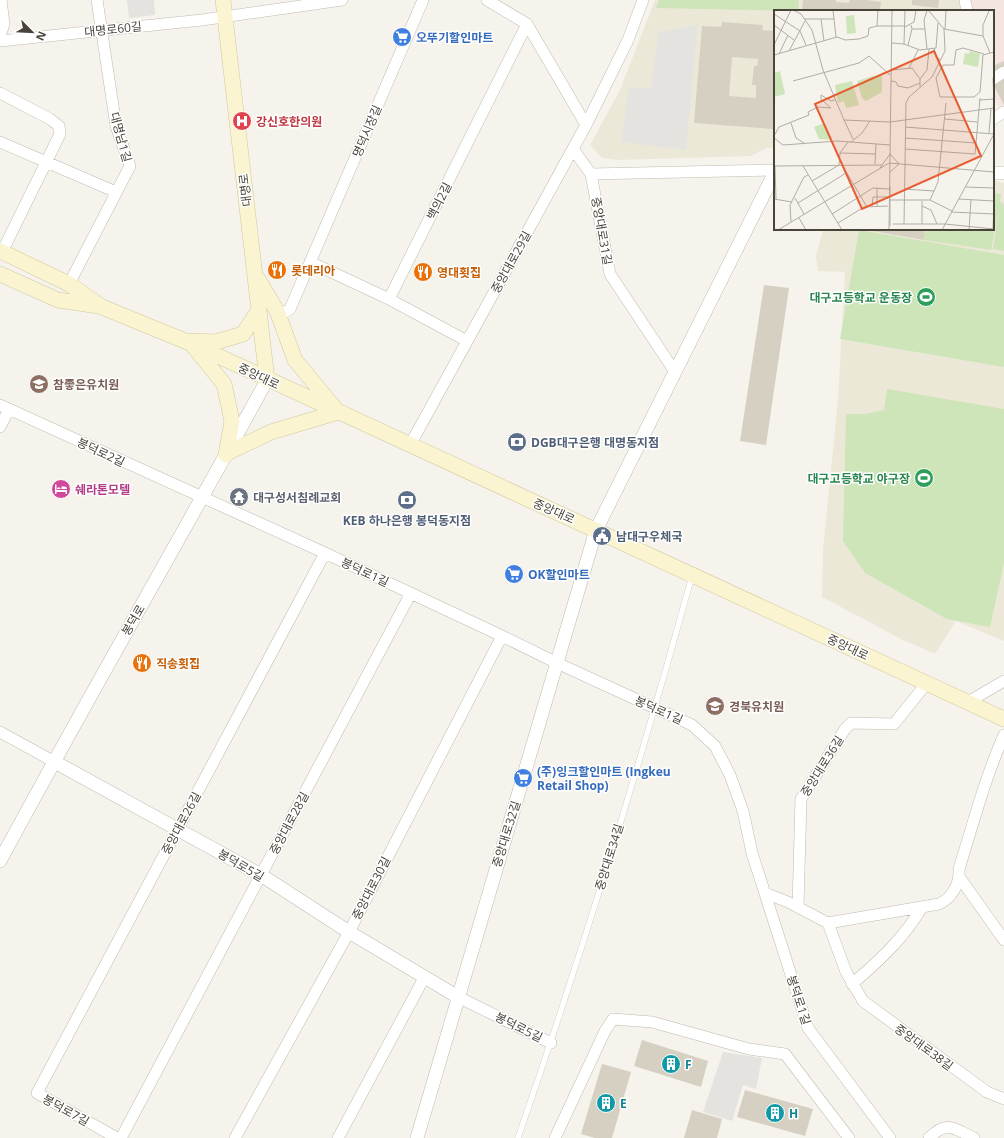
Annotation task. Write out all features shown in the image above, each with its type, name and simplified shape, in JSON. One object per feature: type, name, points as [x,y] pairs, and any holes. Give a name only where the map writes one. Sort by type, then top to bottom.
[{"type":"main road","name":"대명로","points":[[223,0],[267,380]]},
{"type":"main road","name":"중앙대로","points":[[1,252],[69,284],[102,307],[188,342],[410,446],[692,573],[926,684],[1004,719]]},
{"type":"main road","name":"중앙대로","points":[[0,274],[58,300],[102,307]]},
{"type":"main road","points":[[227,454],[271,432],[338,412],[295,360],[279,316],[255,275]]},
{"type":"main road","points":[[188,342],[216,342],[242,334],[259,310]]},
{"type":"main road","points":[[188,342],[224,384],[232,421],[227,454]]},
{"type":"street","points":[[0,36],[4,24],[1,0]]},
{"type":"street","name":"대명남1길","points":[[69,284],[130,166],[116,126],[97,0]]},
{"type":"street","points":[[225,16],[342,0]]},
{"type":"street","name":"명덕시장길","points":[[279,316],[290,308],[423,0]]},
{"type":"street","points":[[487,0],[527,24],[586,125]]},
{"type":"street","name":"중앙대로29길","points":[[410,446],[586,125],[628,40],[643,0]]},
{"type":"street","points":[[965,0],[967,10]]},
{"type":"street","name":"대명로60길","points":[[0,41],[225,16]]},
{"type":"street","name":"백의2길","points":[[389,299],[527,24]]},
{"type":"street","points":[[994,78],[1004,72]]},
{"type":"street","points":[[0,93],[50,119],[60,126],[60,134],[45,161],[1,252]]},
{"type":"street","points":[[994,118],[1004,112]]},
{"type":"street","points":[[0,142],[116,192]]},
{"type":"street","name":"중앙대로31길","points":[[573,149],[591,174],[610,274],[675,372]]},
{"type":"street","points":[[591,174],[774,171]]},
{"type":"street","points":[[596,530],[774,173]]},
{"type":"street","points":[[310,262],[389,299],[467,341]]},
{"type":"street","name":"봉덕로","points":[[0,861],[267,380]]},
{"type":"street","points":[[0,427],[5,407]]},
{"type":"street","name":"봉덕로2길","points":[[5,407],[202,499]]},
{"type":"street","name":"봉덕로1길","points":[[202,499],[325,553],[692,725],[715,746],[730,775],[743,811],[752,853],[808,1028],[890,1138]]},
{"type":"street","name":"중앙대로32길","points":[[417,1138],[596,530]]},
{"type":"street","name":"중앙대로26길","points":[[37,1093],[325,553]]},
{"type":"street","name":"중앙대로28길","points":[[121,1138],[410,593]]},
{"type":"street","name":"중앙대로30길","points":[[235,1138],[349,932],[502,636]]},
{"type":"street","points":[[968,702],[1004,681]]},
{"type":"street","name":"중앙대로36길","points":[[798,907],[801,799],[845,729],[851,723],[894,724],[926,684]]},
{"type":"street","points":[[0,732],[54,762]]},
{"type":"street","points":[[1004,735],[993,761],[959,869],[960,878],[1004,940]]},
{"type":"street","name":"봉덕로5길","points":[[54,762],[261,875],[424,978],[551,1043]]},
{"type":"street","points":[[765,893],[798,907],[828,923],[939,904],[949,899],[960,878]]},
{"type":"street","points":[[852,984],[888,950],[913,922],[922,907]]},
{"type":"street","name":"중앙대로38길","points":[[828,923],[836,949],[852,984],[864,1001],[879,1014],[987,1092],[1004,1099]]},
{"type":"street","points":[[338,1138],[424,978]]},
{"type":"street","points":[[555,1138],[605,1031],[613,1019],[652,1022],[749,1049],[785,1054],[849,1138]]},
{"type":"street","name":"봉덕로7길","points":[[37,1093],[117,1138]]},
{"type":"street","points":[[929,1138],[938,1129],[949,1127],[958,1129],[974,1138]]},
{"type":"lane","name":"중앙대로34길","points":[[518,1138],[551,1043],[656,708],[692,573]]},
{"type":"shaded area","points":[[127,0],[154,0],[155,15],[129,18]]},
{"type":"shaded area","points":[[655,0],[963,0],[964,10],[774,10],[774,148],[767,148],[751,156],[618,160],[602,158],[590,145],[620,90]]},
{"type":"shaded area","points":[[969,0],[1004,0],[1004,118],[994,98],[994,10],[971,10]]},
{"type":"shaded area","points":[[698,24],[686,150],[621,142],[629,87],[651,88],[658,33]]},
{"type":"shaded area","points":[[994,180],[1004,183],[1004,641],[956,621],[935,654],[901,639],[822,597],[823,550],[838,400],[845,272],[818,271],[816,256],[823,230],[994,230]]},
{"type":"shaded area","points":[[723,1052],[762,1058],[756,1089],[743,1085],[732,1121],[703,1112]]},
{"type":"green space","points":[[659,0],[799,0],[798,10],[656,8]]},
{"type":"green space","points":[[994,193],[1001,194],[1000,202],[1004,204],[1004,251],[993,249],[999,209],[991,250],[924,240],[926,230],[994,230]]},
{"type":"green space","name":"대구고등학교 운동장","points":[[859,230],[1004,255],[1004,367],[840,339]]},
{"type":"green space","name":"대구고등학교 야구장","points":[[887,389],[1004,409],[1004,563],[990,627],[947,619],[865,573],[843,541],[846,414],[866,414],[884,410]]},
{"type":"building","points":[[803,0],[836,0],[836,2],[849,3],[850,0],[881,2],[880,10],[802,10]]},
{"type":"building","points":[[912,0],[939,0],[938,8],[912,5]]},
{"type":"building","points":[[722,22],[763,25],[762,30],[774,31],[773,129],[694,123],[702,26],[721,27]],"holes":[[[732,57],[758,59],[757,66],[754,66],[752,85],[756,85],[756,98],[729,96]]]},
{"type":"building","points":[[1004,61],[1004,105],[994,86],[994,66]]},
{"type":"building","points":[[868,230],[925,230],[924,240]]},
{"type":"building","points":[[764,285],[789,288],[766,445],[740,441]]},
{"type":"building","name":"F","points":[[642,1040],[708,1061],[701,1087],[634,1066]]},
{"type":"building","name":"E","points":[[602,1064],[631,1072],[612,1138],[595,1138],[581,1134]]},
{"type":"building","name":"H","points":[[745,1090],[813,1109],[805,1136],[737,1117]]},
{"type":"building","points":[[692,1110],[722,1119],[717,1138],[684,1138]]},
{"type":"place","name":"오뚜기할인마트","points":[[402,37]]},
{"type":"place","name":"강신호한의원","points":[[242,121]]},
{"type":"place","name":"롯데리아","points":[[277,270]]},
{"type":"place","name":"영대횟집","points":[[423,272]]},
{"type":"place","name":"대구고등학교 운동장","points":[[926,297]]},
{"type":"place","name":"참좋은유치원","points":[[39,384]]},
{"type":"place","name":"DGB대구은행 대명동지점","points":[[517,442]]},
{"type":"place","name":"대구고등학교 야구장","points":[[924,478]]},
{"type":"place","name":"쉐라톤모텔","points":[[61,489]]},
{"type":"place","name":"대구성서침례교회","points":[[239,497]]},
{"type":"place","name":"KEB 하나은행 봉덕동지점","points":[[407,500]]},
{"type":"place","name":"남대구우체국","points":[[602,536]]},
{"type":"place","name":"OK할인마트","points":[[514,574]]},
{"type":"place","name":"직송횟집","points":[[142,663]]},
{"type":"place","name":"경북유치원","points":[[715,706]]},
{"type":"place","name":"(주)잉크할인마트 (Ingkeu Retail Shop)","points":[[523,778]]},
{"type":"place","name":"F","points":[[671,1064]]},
{"type":"place","name":"E","points":[[606,1103]]},
{"type":"place","name":"H","points":[[775,1113]]}]
